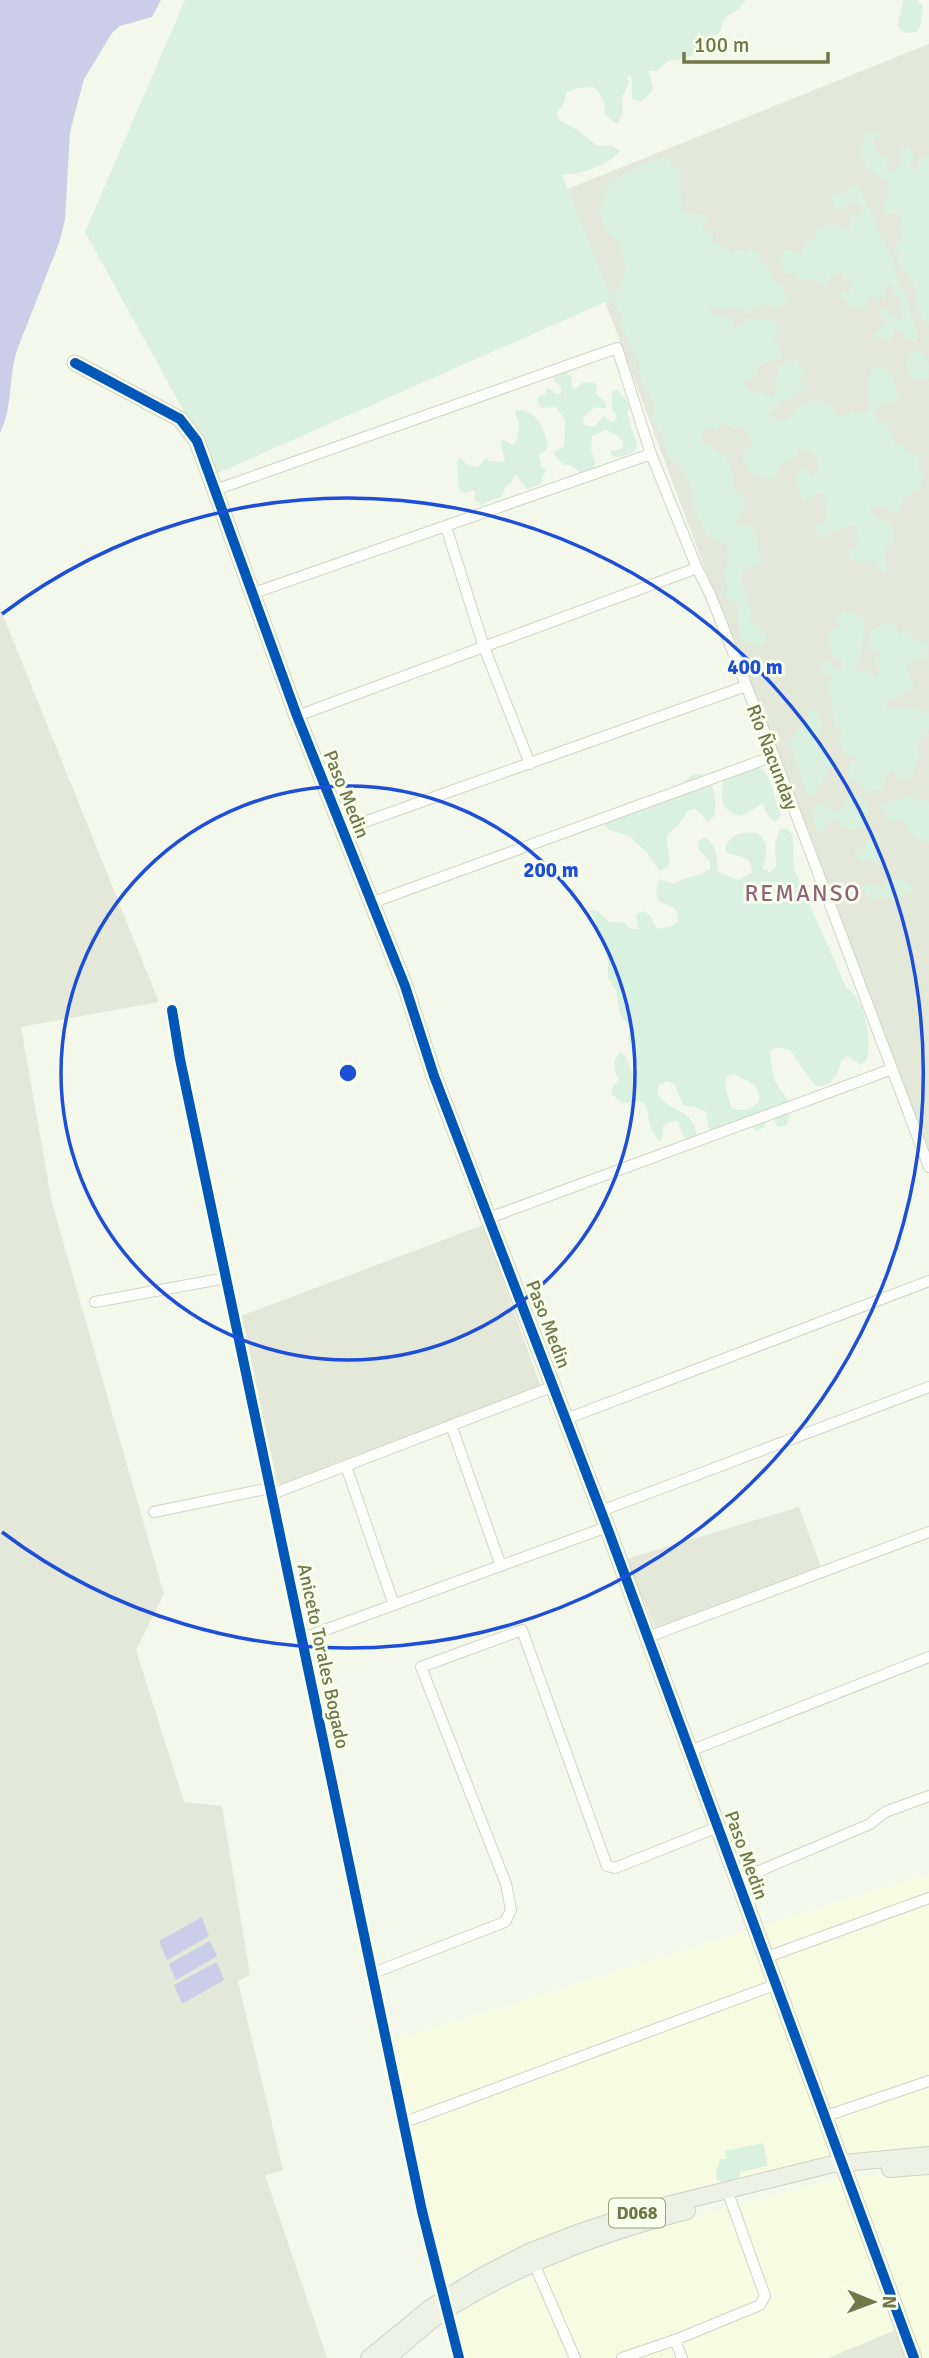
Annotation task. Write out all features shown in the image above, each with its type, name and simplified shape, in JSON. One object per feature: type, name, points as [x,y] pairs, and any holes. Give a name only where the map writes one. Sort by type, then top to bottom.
[{"type":"main road","name":"D068","points":[[369,2358],[446,2304],[531,2257],[612,2221],[665,2211],[843,2168],[929,2155]]},
{"type":"main road","name":"D068","points":[[843,2168],[929,2166]]},
{"type":"main road","name":"D068","points":[[387,2358],[446,2304]]},
{"type":"street","name":"Río Ñacunday","points":[[215,490],[617,348],[651,454],[774,757],[929,1167]]},
{"type":"street","name":"Paso Medin","points":[[75,363],[180,419],[197,441],[251,594],[405,986],[434,1076],[607,1527],[914,2358]]},
{"type":"street","points":[[251,594],[651,454]]},
{"type":"street","points":[[446,527],[484,647],[530,764]]},
{"type":"street","points":[[298,716],[697,568]]},
{"type":"street","points":[[342,830],[746,686]]},
{"type":"street","points":[[371,903],[774,757]]},
{"type":"street","name":"Aniceto Torales Bogado","points":[[172,1010],[422,2211],[458,2358]]},
{"type":"street","points":[[489,1218],[892,1069]]},
{"type":"street","points":[[95,1302],[226,1278]]},
{"type":"street","points":[[566,1419],[929,1281]]},
{"type":"street","points":[[154,1513],[271,1491],[346,1466],[554,1386]]},
{"type":"street","points":[[601,1511],[929,1387]]},
{"type":"street","points":[[452,1425],[501,1566]]},
{"type":"street","points":[[346,1466],[394,1605]]},
{"type":"street","points":[[303,1639],[607,1527]]},
{"type":"street","points":[[648,1637],[929,1532]]},
{"type":"street","points":[[373,1973],[505,1922],[511,1910],[506,1884],[421,1667],[522,1630],[607,1866],[615,1867],[718,1827]]},
{"type":"street","points":[[690,1751],[929,1657]]},
{"type":"street","points":[[738,1881],[870,1824],[885,1812],[929,1796]]},
{"type":"street","points":[[767,1957],[929,1898]]},
{"type":"street","points":[[405,2122],[777,1984]]},
{"type":"street","points":[[826,2116],[929,2081]]},
{"type":"street","points":[[622,2358],[675,2340],[760,2305],[765,2296],[728,2196]]},
{"type":"street","points":[[531,2257],[575,2358]]},
{"type":"street","points":[[675,2340],[682,2358]]},
{"type":"shaded area","points":[[185,0],[746,0],[739,9],[724,18],[720,32],[694,54],[668,61],[656,71],[649,71],[653,90],[641,102],[632,99],[632,80],[630,76],[627,77],[629,83],[622,97],[623,111],[618,123],[605,115],[604,100],[594,87],[577,88],[566,93],[564,103],[557,113],[559,120],[596,145],[612,146],[620,151],[593,169],[562,175],[612,299],[218,473],[85,232]]},
{"type":"shaded area","points":[[903,0],[917,0],[923,6],[917,32],[905,33],[898,26]]},
{"type":"shaded area","points":[[929,44],[929,1168],[565,190]]},
{"type":"shaded area","points":[[875,130],[881,133],[874,140],[873,147],[887,158],[887,170],[890,174],[901,162],[901,149],[907,144],[914,154],[910,165],[913,173],[917,167],[917,159],[929,156],[929,322],[922,318],[916,304],[916,289],[899,264],[895,245],[901,237],[902,228],[900,215],[887,215],[884,209],[888,182],[867,169],[862,156],[861,147],[865,134]]},
{"type":"shaded area","points":[[668,158],[672,167],[680,171],[684,212],[706,216],[707,221],[702,230],[713,233],[713,241],[732,253],[750,248],[759,253],[773,280],[782,285],[787,297],[784,305],[776,309],[766,303],[747,313],[734,306],[722,310],[715,305],[710,307],[712,316],[732,318],[736,329],[747,319],[775,321],[778,328],[774,340],[781,350],[781,358],[759,366],[756,376],[746,382],[746,389],[773,396],[777,390],[774,381],[778,375],[778,367],[784,362],[798,360],[805,373],[799,380],[807,385],[807,390],[798,391],[793,397],[781,401],[779,406],[769,413],[770,416],[775,420],[789,418],[801,404],[815,400],[829,404],[836,415],[841,417],[853,409],[859,413],[868,411],[871,402],[868,390],[872,369],[879,366],[891,374],[898,400],[875,409],[874,414],[879,422],[888,426],[895,444],[905,446],[909,452],[919,456],[919,470],[923,476],[920,490],[903,499],[898,515],[876,505],[868,509],[878,519],[889,522],[894,531],[893,542],[888,544],[885,556],[887,570],[882,574],[876,570],[874,561],[854,561],[849,556],[848,551],[855,549],[858,540],[854,525],[833,531],[825,537],[817,533],[816,526],[827,517],[824,496],[821,493],[815,494],[807,502],[803,501],[794,479],[802,468],[812,475],[818,472],[817,459],[812,453],[799,449],[795,458],[781,465],[775,477],[758,477],[748,470],[743,459],[743,453],[753,443],[744,428],[734,429],[724,422],[716,430],[706,430],[702,442],[726,457],[733,472],[733,487],[744,500],[744,510],[737,518],[737,523],[740,526],[750,526],[758,538],[756,550],[762,556],[762,561],[754,567],[744,568],[741,577],[746,598],[751,606],[751,620],[766,636],[766,643],[761,646],[746,642],[742,638],[737,606],[725,596],[727,584],[724,574],[728,555],[726,543],[712,540],[703,529],[693,507],[691,487],[683,469],[668,457],[662,434],[653,422],[653,402],[641,381],[638,361],[615,305],[615,295],[626,268],[620,244],[609,234],[602,221],[602,199],[606,187],[615,180],[646,161]]},
{"type":"shaded area","points":[[851,185],[858,186],[893,258],[899,282],[897,288],[905,291],[917,329],[916,342],[912,342],[898,329],[895,329],[890,342],[885,337],[878,339],[874,335],[885,323],[884,317],[878,315],[879,309],[886,310],[898,320],[902,316],[902,301],[894,294],[893,286],[889,285],[884,290],[887,295],[884,299],[879,296],[868,297],[865,311],[858,306],[851,310],[841,297],[842,288],[850,293],[853,282],[844,280],[841,273],[830,277],[828,285],[824,287],[812,279],[808,282],[803,279],[798,281],[794,272],[784,272],[779,259],[785,249],[801,254],[805,244],[813,240],[817,230],[831,220],[840,229],[851,229],[849,216],[860,213],[861,206],[851,200],[845,209],[838,210],[833,204],[832,194],[845,193]]},
{"type":"shaded area","points":[[914,350],[925,356],[929,367],[929,377],[918,381],[913,379],[907,367],[908,358]]},
{"type":"shaded area","points":[[565,372],[572,376],[571,384],[575,389],[583,382],[595,383],[595,393],[606,403],[606,409],[596,407],[584,416],[583,423],[587,426],[595,426],[604,415],[611,422],[616,421],[617,417],[612,410],[612,392],[617,389],[629,404],[628,416],[637,445],[634,452],[621,457],[612,456],[611,451],[622,448],[623,442],[606,430],[592,436],[591,450],[596,463],[591,469],[580,473],[571,465],[563,465],[555,451],[564,446],[565,420],[556,407],[541,408],[537,398],[545,394],[548,387],[554,393],[561,394],[554,374]]},
{"type":"shaded area","points":[[517,410],[530,413],[542,426],[548,445],[539,456],[541,466],[546,470],[539,485],[527,489],[516,474],[510,484],[506,485],[502,496],[481,505],[475,500],[475,490],[465,493],[459,490],[457,461],[461,458],[466,464],[478,467],[486,458],[489,461],[505,462],[500,441],[504,440],[512,445],[516,443],[519,424],[515,413]]},
{"type":"shaded area","points":[[0,608],[159,1002],[21,1027],[52,1203],[164,1594],[136,1650],[184,1802],[222,1806],[250,1975],[238,1981],[283,2170],[265,2175],[327,2358],[0,2358]]},
{"type":"shaded area","points":[[843,610],[853,612],[865,620],[861,653],[856,664],[857,672],[867,670],[870,676],[877,676],[879,669],[874,659],[879,651],[871,651],[868,633],[884,624],[894,624],[899,635],[903,629],[915,640],[925,642],[928,646],[925,658],[907,665],[913,688],[884,703],[888,709],[892,706],[900,709],[910,706],[922,709],[925,714],[929,712],[929,729],[916,744],[921,753],[916,761],[917,765],[911,778],[902,780],[889,770],[882,789],[869,793],[861,783],[852,780],[847,769],[854,758],[845,753],[839,742],[843,733],[834,725],[831,700],[826,687],[831,679],[825,676],[821,665],[824,659],[835,671],[843,664],[841,660],[832,657],[829,645],[830,631],[838,626],[837,617]]},
{"type":"shaded area","points":[[815,710],[823,721],[816,740],[833,759],[825,778],[813,795],[808,796],[789,743],[797,730],[805,726],[808,712]]},
{"type":"shaded area","points":[[742,764],[758,765],[769,778],[781,816],[775,822],[762,804],[742,816],[731,812],[724,805],[722,796],[725,772],[727,768]]},
{"type":"shaded area","points":[[701,774],[714,793],[714,817],[708,822],[696,809],[688,811],[667,835],[668,867],[660,870],[630,836],[608,830],[604,823],[609,810],[647,802],[659,793],[675,789],[693,775]]},
{"type":"shaded area","points":[[851,794],[862,799],[868,806],[868,816],[863,827],[851,831],[834,819],[827,823],[823,832],[817,830],[813,817],[814,805],[823,803],[838,813],[847,796]]},
{"type":"shaded area","points":[[907,796],[929,802],[929,843],[911,836],[904,820],[891,822],[880,809],[889,801],[898,801]]},
{"type":"shaded area","points":[[780,829],[788,829],[793,836],[794,869],[846,987],[858,1000],[866,1020],[867,1060],[861,1065],[847,1056],[841,1061],[838,1071],[829,1083],[815,1086],[790,1050],[775,1047],[770,1052],[773,1075],[790,1103],[790,1117],[786,1126],[778,1127],[774,1120],[767,1119],[764,1127],[757,1131],[750,1126],[714,1134],[709,1129],[706,1112],[683,1105],[674,1084],[667,1081],[659,1085],[657,1092],[668,1104],[691,1120],[696,1136],[691,1142],[684,1138],[678,1121],[670,1122],[663,1126],[660,1142],[651,1129],[646,1106],[640,1101],[623,1103],[611,1094],[619,1079],[614,1066],[620,1052],[626,1057],[632,1072],[639,1070],[629,1041],[629,1026],[620,1014],[616,991],[608,977],[608,962],[600,931],[590,910],[598,911],[609,922],[625,923],[631,929],[638,929],[636,914],[643,911],[650,915],[657,929],[673,926],[678,921],[677,912],[659,901],[656,893],[659,879],[674,884],[710,869],[710,861],[699,850],[698,842],[704,837],[714,847],[717,871],[738,880],[752,873],[750,863],[726,852],[728,841],[741,833],[758,833],[766,846],[763,869],[770,872],[776,866],[775,844]],"holes":[[[735,1074],[755,1087],[759,1095],[759,1101],[747,1109],[731,1108],[726,1085],[727,1076]]]},
{"type":"shaded area","points":[[868,840],[881,845],[880,858],[862,862],[855,850],[863,849]]},
{"type":"shaded area","points":[[896,878],[908,882],[913,889],[911,893],[896,901],[882,897],[871,901],[861,887],[869,883],[883,889],[886,882]]},
{"type":"shaded area","points":[[483,1225],[541,1387],[286,1485],[277,1483],[241,1316]]},
{"type":"shaded area","points":[[799,1507],[822,1570],[656,1630],[626,1559]]},
{"type":"shaded area","points":[[929,1874],[929,2145],[827,2158],[620,2207],[432,2286],[393,2041]]},
{"type":"shaded area","points":[[763,2143],[768,2166],[740,2172],[740,2177],[731,2181],[717,2180],[720,2159],[726,2159],[725,2151]]},
{"type":"shaded area","points":[[929,2170],[929,2358],[916,2358],[904,2327],[829,2358],[465,2358],[457,2313],[539,2271],[601,2247],[732,2206],[844,2177]]},
{"type":"shaded area","points":[[905,2326],[916,2358],[829,2358]]},
{"type":"water","points":[[0,0],[161,0],[152,17],[120,26],[112,33],[84,79],[70,132],[65,220],[59,243],[17,350],[7,413],[0,433]]},
{"type":"water","points":[[202,1917],[209,1936],[167,1960],[159,1941]]},
{"type":"water","points":[[210,1941],[217,1956],[176,1980],[169,1964]]},
{"type":"water","points":[[217,1962],[224,1980],[182,2004],[174,1985]]},
{"type":"cycle path","points":[[75,363],[180,419],[197,441],[297,716],[405,986],[434,1076],[607,1527],[914,2358]]},
{"type":"cycle path","points":[[172,1010],[180,1059],[422,2211],[459,2358]]},
{"type":"district","name":"REMANSO","points":[[803,893]]}]
